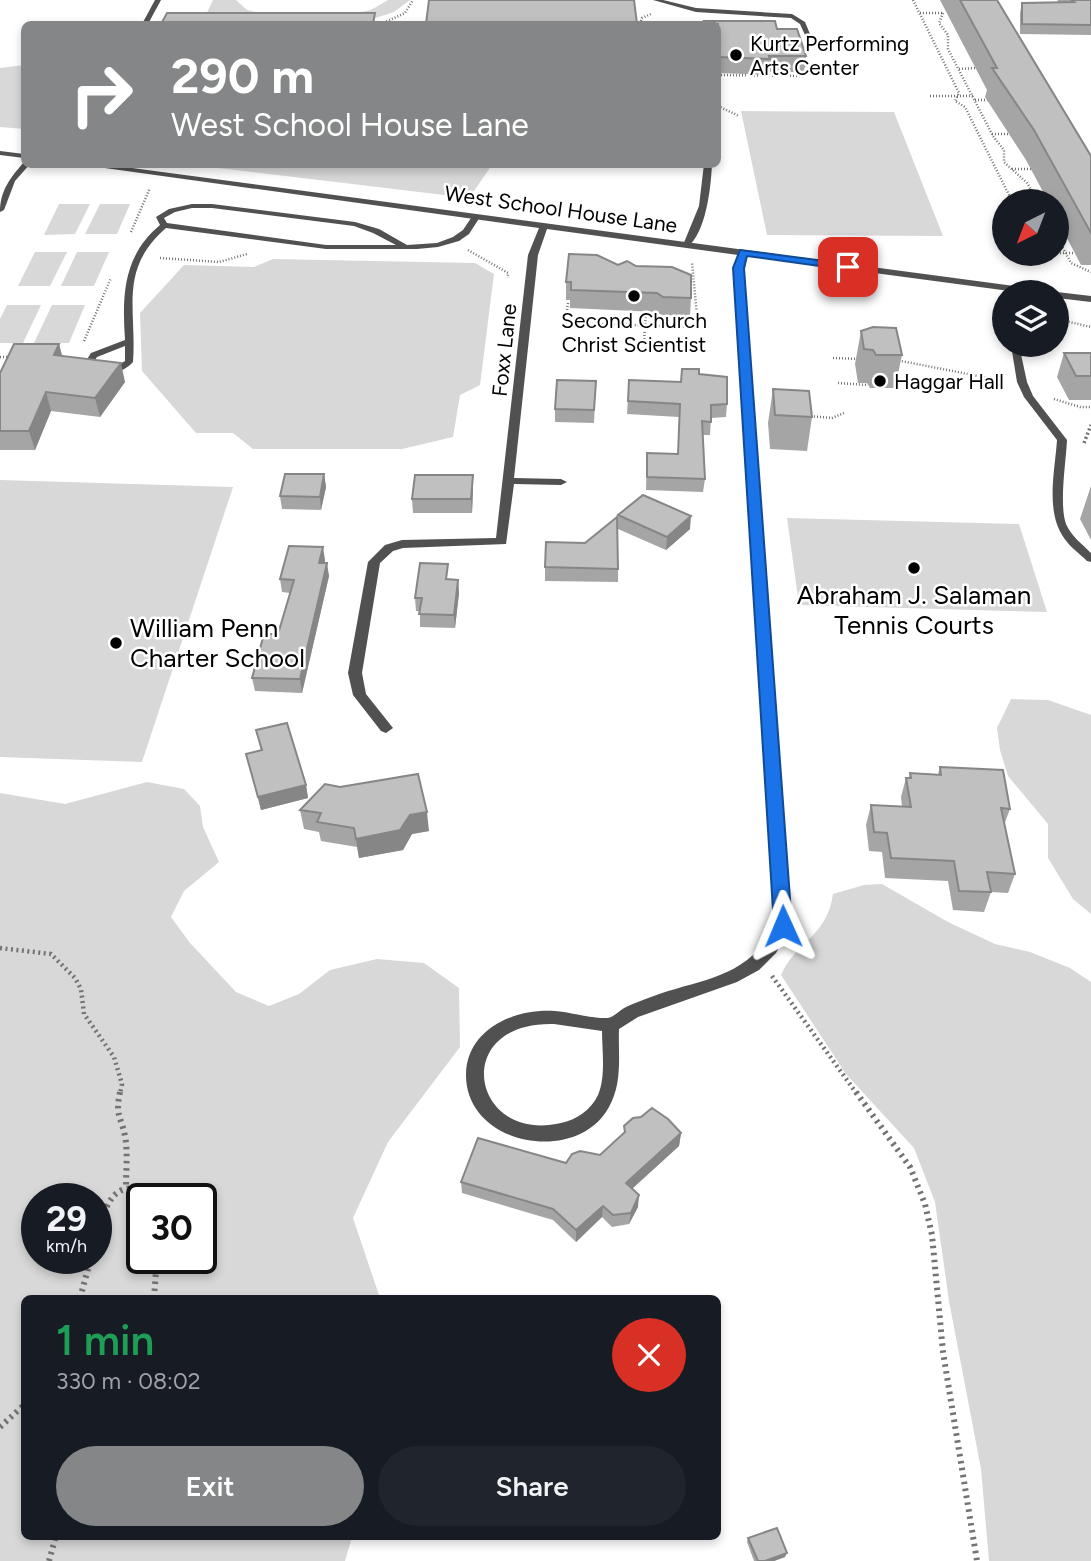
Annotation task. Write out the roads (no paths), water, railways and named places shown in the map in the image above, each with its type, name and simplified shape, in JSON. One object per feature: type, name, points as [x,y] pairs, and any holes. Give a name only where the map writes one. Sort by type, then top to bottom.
[{"type":"street","points":[[0,153],[21,156]]},
{"type":"street","name":"West School House Lane","points":[[110,168],[992,288]]},
{"type":"street","name":"Foxx Lane","points":[[386,728],[360,695],[355,673],[373,562],[389,548],[402,544],[502,541],[533,256],[544,226]]},
{"type":"street","points":[[611,1025],[608,1088],[593,1115],[579,1126],[547,1137],[525,1135],[506,1127],[488,1114],[479,1100],[474,1083],[474,1068],[490,1037],[505,1027],[537,1017],[611,1025],[633,1010],[728,980],[760,961],[779,937],[784,912],[746,395],[739,275],[743,253]]},
{"type":"street","points":[[1069,296],[1091,299]]},
{"type":"street","points":[[510,481],[561,482]]},
{"type":"lane","points":[[147,21],[158,0]]},
{"type":"lane","points":[[656,0],[696,9],[792,16],[803,23],[807,34]]},
{"type":"lane","points":[[0,210],[12,180],[23,168]]},
{"type":"lane","points":[[687,245],[705,203],[708,168]]},
{"type":"lane","points":[[164,225],[160,217],[168,212],[193,205],[212,206],[355,224],[376,230],[407,247]]},
{"type":"lane","points":[[164,225],[326,247],[407,247],[438,245],[456,239],[467,232],[476,217]]},
{"type":"lane","points":[[129,341],[94,355],[88,364],[102,371],[122,368],[129,362],[129,341],[127,306],[129,282],[147,241],[164,225]]},
{"type":"lane","points":[[1017,357],[1022,382],[1029,397],[1062,440],[1058,510],[1061,524],[1069,538],[1091,559]]},
{"type":"place","name":"Kurtz Performing Arts Center","points":[[736,55]]},
{"type":"place","name":"Second Church Christ Scientist","points":[[634,296]]},
{"type":"place","name":"Haggar Hall","points":[[880,381]]},
{"type":"place","name":"Abraham J. Salaman Tennis Courts","points":[[914,568]]},
{"type":"place","name":"William Penn Charter School","points":[[116,643]]}]
